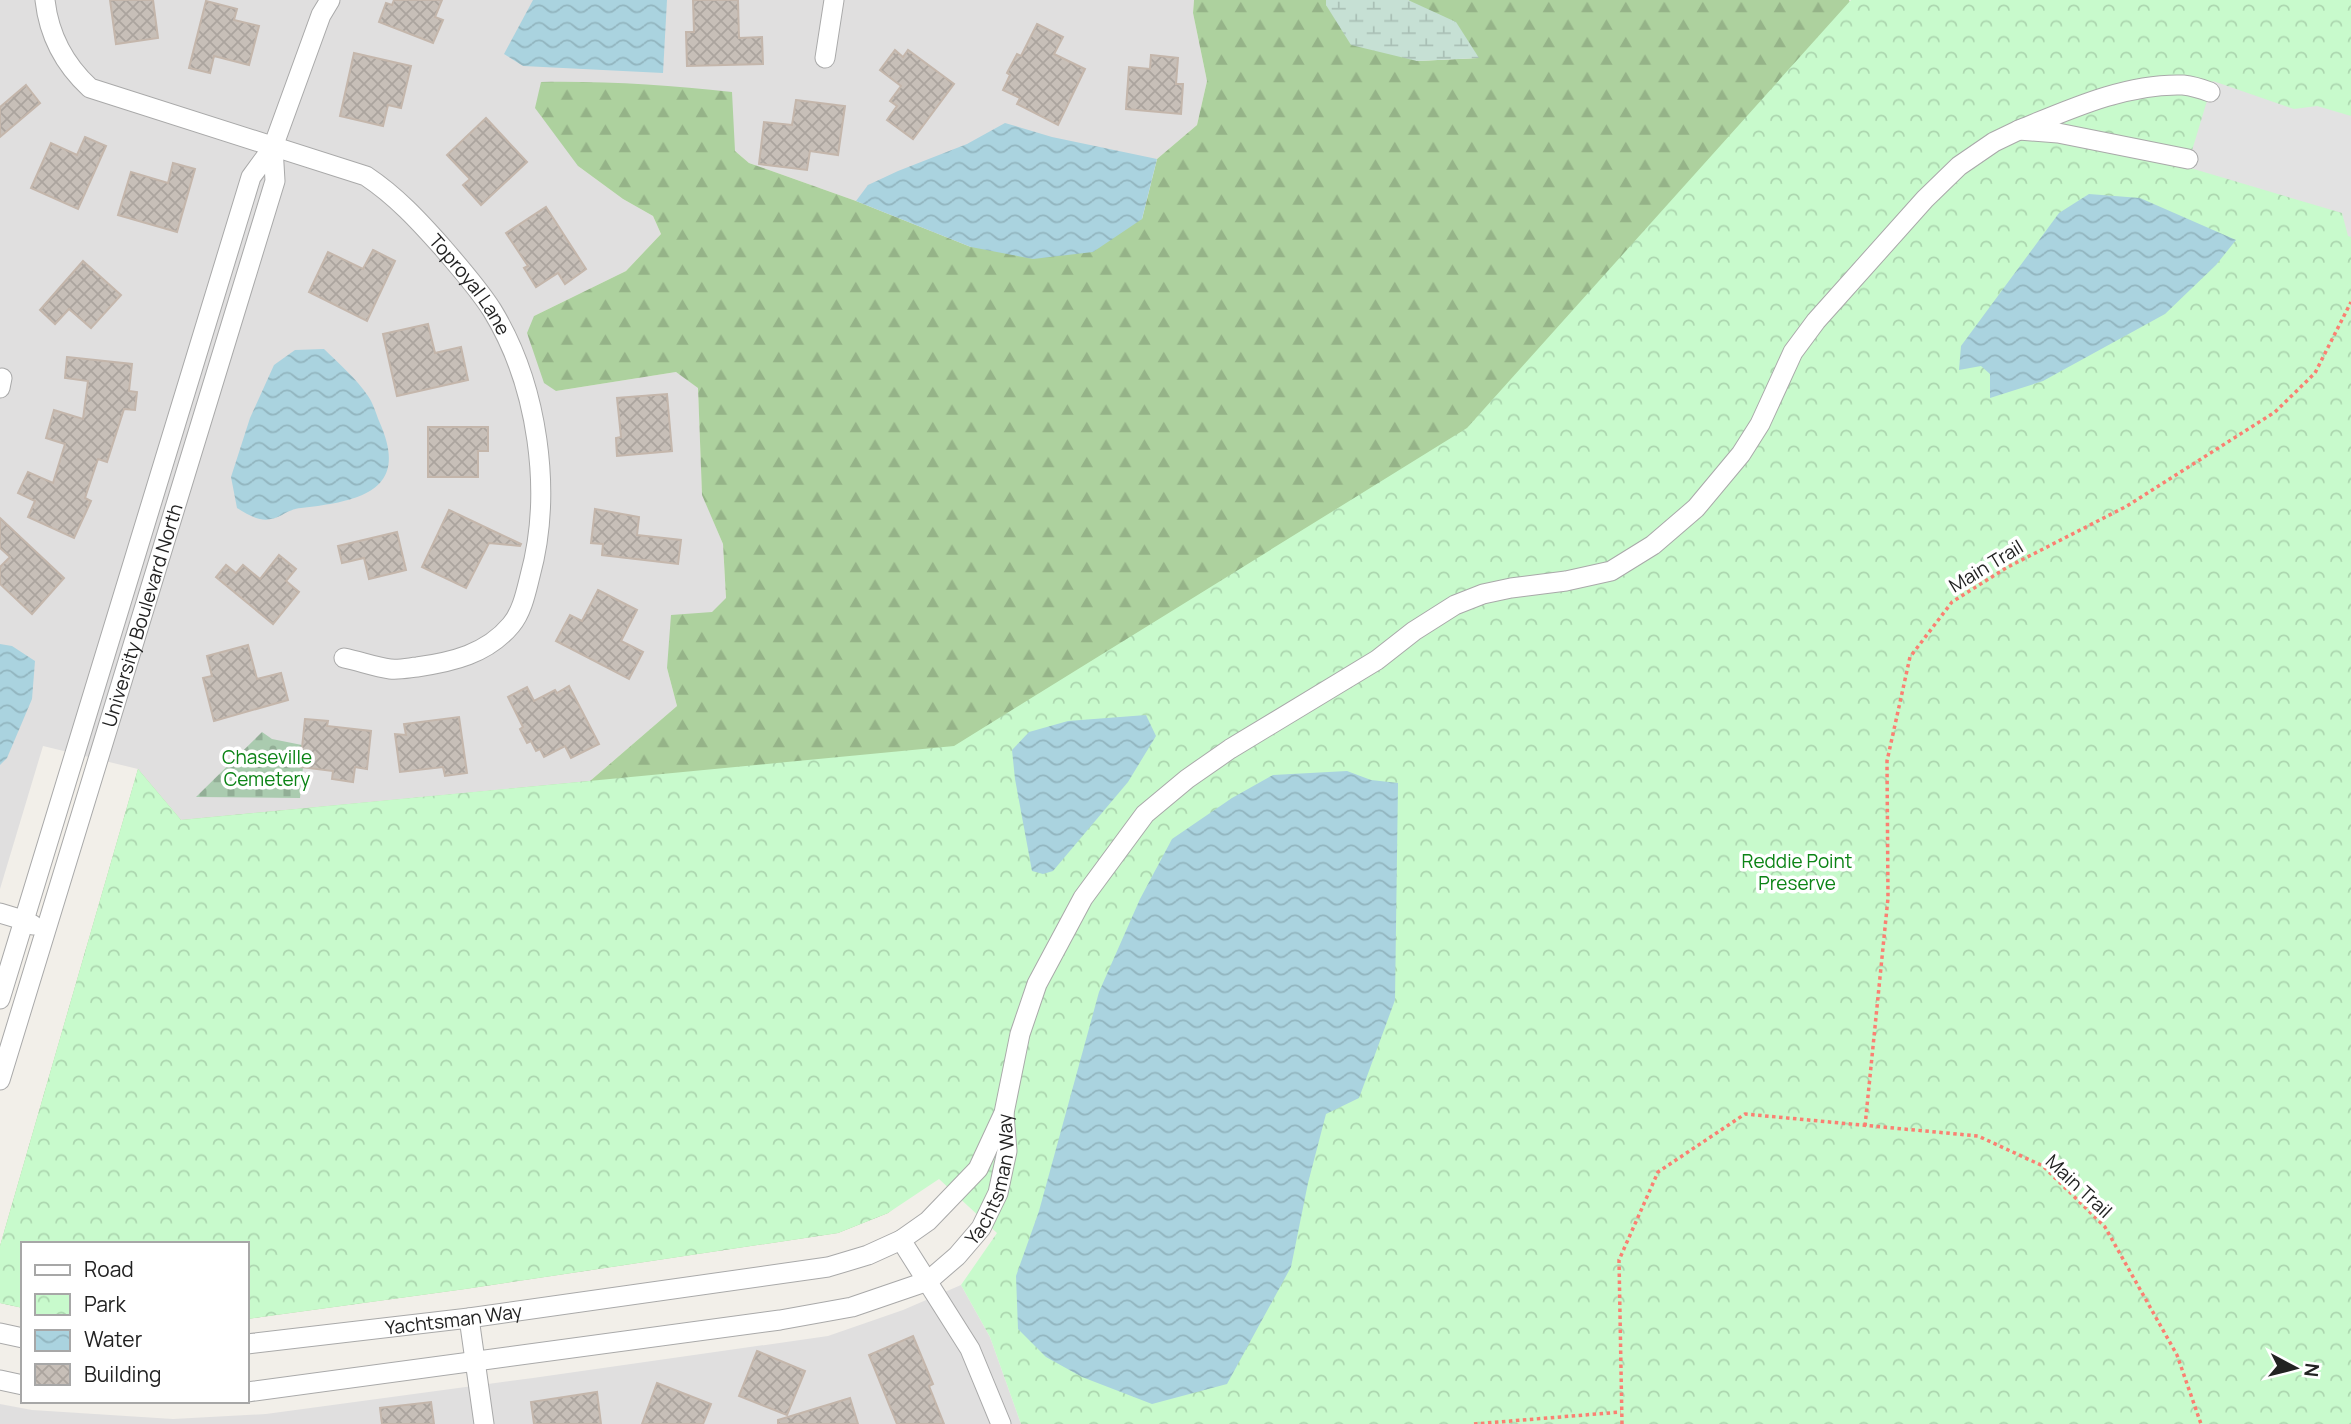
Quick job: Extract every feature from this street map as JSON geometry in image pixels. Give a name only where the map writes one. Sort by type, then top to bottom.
[{"type":"street","name":"Toproyal Lane","points":[[45,0],[50,25],[67,65],[90,88],[366,176],[390,191],[470,279],[493,311],[510,348],[529,399],[540,456],[536,557],[524,599],[512,624],[492,643],[454,660],[393,670],[344,658]]},
{"type":"street","name":"University Boulevard North","points":[[0,999],[7,947],[23,920],[251,177],[273,147],[321,15],[330,0]]},
{"type":"street","points":[[825,58],[834,0]]},
{"type":"street","points":[[1004,1113],[1020,1034],[1037,984],[1083,898],[1145,814],[1186,779],[1230,749],[1377,660],[1455,605],[1483,594],[1611,571],[1653,545],[1696,508],[1741,454],[1760,424],[1793,352],[1816,321],[1925,200],[1959,166],[1994,142],[2063,112],[2111,96],[2150,87],[2186,85],[2210,92]]},
{"type":"street","points":[[2019,130],[2058,133],[2189,159]]},
{"type":"street","name":"University Boulevard North","points":[[0,1080],[275,181],[273,147]]},
{"type":"street","points":[[0,913],[23,920],[46,932]]},
{"type":"street","points":[[7,947],[39,954]]},
{"type":"street","name":"Yachtsman Way","points":[[248,1344],[469,1318],[828,1267],[868,1255],[901,1240],[928,1221],[978,1169],[1004,1113]]},
{"type":"street","name":"Yachtsman Way","points":[[248,1392],[792,1318],[852,1307],[928,1281],[957,1256],[981,1228],[998,1193],[1007,1152],[1004,1113]]},
{"type":"street","points":[[901,1240],[970,1349],[1001,1424]]},
{"type":"street","points":[[469,1318],[484,1424]]},
{"type":"street","points":[[0,1333],[21,1338]]},
{"type":"street","points":[[0,1380],[21,1385]]},
{"type":"path","name":"Main Trail","points":[[1865,1126],[1888,898],[1887,761],[1910,657],[1952,602],[2006,568],[2127,506],[2275,412],[2315,373],[2351,302]]},
{"type":"path","name":"Main Trail","points":[[1622,1424],[1619,1261],[1658,1172],[1745,1114],[1978,1136],[2043,1166],[2105,1227],[2177,1354],[2201,1424]]},
{"type":"path","points":[[1474,1424],[1621,1412]]},
{"type":"shaded area","points":[[0,0],[1194,0],[1193,13],[1207,81],[1197,125],[1157,159],[971,247],[856,201],[749,163],[735,151],[578,166],[623,199],[653,216],[661,234],[626,271],[534,316],[556,391],[676,372],[698,387],[702,494],[723,544],[726,599],[667,668],[677,706],[590,781],[181,820],[138,769],[43,746],[0,889]]},
{"type":"shaded area","points":[[2213,81],[2294,109],[2317,106],[2351,116],[2351,237],[2348,236],[2342,213],[2187,167]]},
{"type":"shaded area","points":[[961,1285],[990,1337],[1021,1424],[0,1424],[0,1404],[32,1410],[173,1419],[266,1414],[828,1336],[903,1310]]},
{"type":"green space","points":[[1194,0],[1326,0],[1326,5],[1417,61],[1478,58],[1408,0],[1849,0],[1862,30],[2351,0],[888,1213],[838,1233],[248,1319],[248,1242],[21,1242],[21,1308],[0,1303],[0,1246],[138,769],[181,820],[590,781],[677,706],[667,668],[671,615],[712,612],[726,598],[723,544],[702,495],[698,388],[676,372],[556,391],[544,383],[527,333],[534,316],[626,271],[661,234],[653,216],[623,199],[578,166],[535,108],[541,82],[637,84],[732,92],[735,151],[749,163],[856,201],[971,247],[1142,219],[1157,159],[1197,125],[1207,81],[1193,13]]},
{"type":"green space","points":[[1326,0],[1408,0],[1456,22],[1479,58],[1417,61],[1351,45],[1326,5]]},
{"type":"green space","name":"Reddie Point Preserve","points":[[1851,0],[2351,0],[2351,1424],[1021,1424],[990,1337],[961,1285],[997,1233],[939,1179],[888,1213],[838,1233],[248,1319],[248,1242],[21,1242],[21,1308],[0,1303],[0,1246],[138,769],[181,820],[954,746],[1467,428]]},
{"type":"green space","name":"Chaseville Cemetery","points":[[262,732],[272,739],[302,745],[300,798],[196,797]]},
{"type":"water","points":[[533,0],[667,0],[663,73],[523,66],[504,54]]},
{"type":"water","points":[[1005,123],[1052,137],[1157,159],[1142,219],[1093,252],[1033,259],[971,247],[856,201],[868,185],[967,144]]},
{"type":"water","points":[[2089,194],[2140,198],[2236,240],[2216,265],[2165,314],[2043,381],[1990,398],[1990,374],[1981,366],[1959,370],[1961,346],[2059,213]]},
{"type":"water","points":[[324,349],[358,383],[373,405],[387,445],[389,463],[384,477],[374,488],[360,496],[296,509],[276,518],[264,520],[253,517],[237,508],[231,477],[250,418],[274,365],[295,350]]},
{"type":"water","points":[[0,644],[12,646],[35,661],[32,699],[7,758],[0,765]]},
{"type":"water","points":[[1146,715],[1156,736],[1128,782],[1053,871],[1043,874],[1032,871],[1012,750],[1029,732],[1068,721]]},
{"type":"water","points":[[1347,771],[1371,780],[1398,783],[1395,1000],[1359,1098],[1326,1114],[1308,1183],[1291,1267],[1227,1384],[1152,1404],[1082,1377],[1046,1357],[1018,1329],[1016,1276],[1039,1211],[1099,992],[1140,899],[1172,839],[1232,798],[1273,775]]},
{"type":"building","points":[[110,0],[153,0],[158,38],[116,44]]},
{"type":"building","points":[[394,0],[442,0],[435,17],[443,20],[433,43],[379,22],[386,3],[392,5]]},
{"type":"building","points":[[693,0],[738,0],[739,38],[762,37],[763,64],[687,66],[686,32],[694,32]]},
{"type":"building","points":[[206,1],[237,9],[234,20],[259,26],[249,65],[214,56],[210,73],[189,68]]},
{"type":"building","points":[[1037,24],[1063,37],[1054,54],[1085,69],[1058,125],[1017,104],[1020,98],[1003,90],[1010,75],[1007,73],[1017,54],[1021,56]]},
{"type":"building","points":[[895,50],[903,57],[908,50],[954,84],[913,139],[887,120],[897,106],[890,101],[901,86],[880,70]]},
{"type":"building","points":[[354,53],[411,66],[401,108],[388,105],[383,126],[340,116]]},
{"type":"building","points":[[1151,55],[1178,58],[1176,84],[1183,84],[1181,114],[1126,109],[1129,67],[1150,69]]},
{"type":"building","points":[[26,85],[40,103],[0,137],[0,107]]},
{"type":"building","points":[[796,100],[845,106],[838,155],[810,151],[807,170],[759,164],[764,122],[792,125]]},
{"type":"building","points":[[486,118],[527,162],[481,205],[463,185],[470,179],[447,155]]},
{"type":"building","points":[[85,137],[106,146],[78,209],[31,188],[51,143],[77,155]]},
{"type":"building","points":[[173,163],[195,169],[177,232],[118,215],[131,172],[168,183]]},
{"type":"building","points":[[546,207],[586,269],[565,284],[558,273],[536,287],[524,268],[528,266],[506,233]]},
{"type":"building","points":[[373,250],[395,261],[367,321],[309,292],[328,252],[363,269]]},
{"type":"building","points":[[83,261],[121,295],[91,328],[69,309],[55,324],[40,310]]},
{"type":"building","points":[[428,324],[435,353],[461,347],[468,380],[397,396],[383,334]]},
{"type":"building","points":[[67,357],[132,364],[129,391],[137,392],[135,410],[124,409],[107,462],[98,459],[85,498],[91,501],[74,538],[28,517],[35,501],[18,493],[28,472],[53,483],[65,444],[46,438],[54,410],[83,419],[88,381],[65,378]]},
{"type":"building","points":[[667,394],[672,451],[617,456],[616,438],[621,437],[617,398]]},
{"type":"building","points":[[428,427],[488,427],[488,451],[478,451],[478,477],[428,477]]},
{"type":"building","points":[[595,509],[639,517],[637,535],[681,540],[678,564],[602,555],[603,544],[591,543]]},
{"type":"building","points":[[449,510],[521,544],[489,543],[466,588],[422,567]]},
{"type":"building","points":[[0,518],[64,578],[32,614],[0,584],[0,567],[10,557],[0,548]]},
{"type":"building","points":[[397,532],[406,570],[369,579],[364,558],[342,563],[338,546]]},
{"type":"building","points":[[279,555],[296,569],[286,581],[299,592],[273,624],[216,577],[226,565],[236,573],[243,565],[260,579]]},
{"type":"building","points":[[598,590],[637,610],[621,641],[643,652],[629,679],[556,641],[570,615],[582,621]]},
{"type":"building","points":[[248,645],[257,679],[281,673],[288,700],[214,721],[203,678],[212,676],[207,656]]},
{"type":"building","points":[[569,686],[599,744],[571,758],[565,746],[544,757],[540,749],[536,751],[531,741],[527,743],[520,729],[523,727],[508,697],[527,687],[534,701]]},
{"type":"building","points":[[459,717],[467,773],[445,776],[443,767],[400,772],[395,734],[406,735],[404,724]]},
{"type":"building","points":[[305,719],[328,721],[327,726],[371,731],[367,769],[355,767],[353,782],[332,779],[333,771],[300,767]]},
{"type":"building","points":[[913,1336],[933,1384],[929,1386],[944,1424],[897,1424],[869,1355]]},
{"type":"building","points":[[757,1351],[805,1371],[787,1415],[739,1396]]},
{"type":"building","points":[[657,1383],[711,1404],[703,1424],[642,1424]]},
{"type":"building","points":[[597,1392],[601,1424],[534,1424],[531,1402]]},
{"type":"building","points":[[850,1398],[858,1424],[778,1424],[778,1420]]},
{"type":"building","points":[[431,1402],[434,1424],[382,1424],[380,1408]]}]
